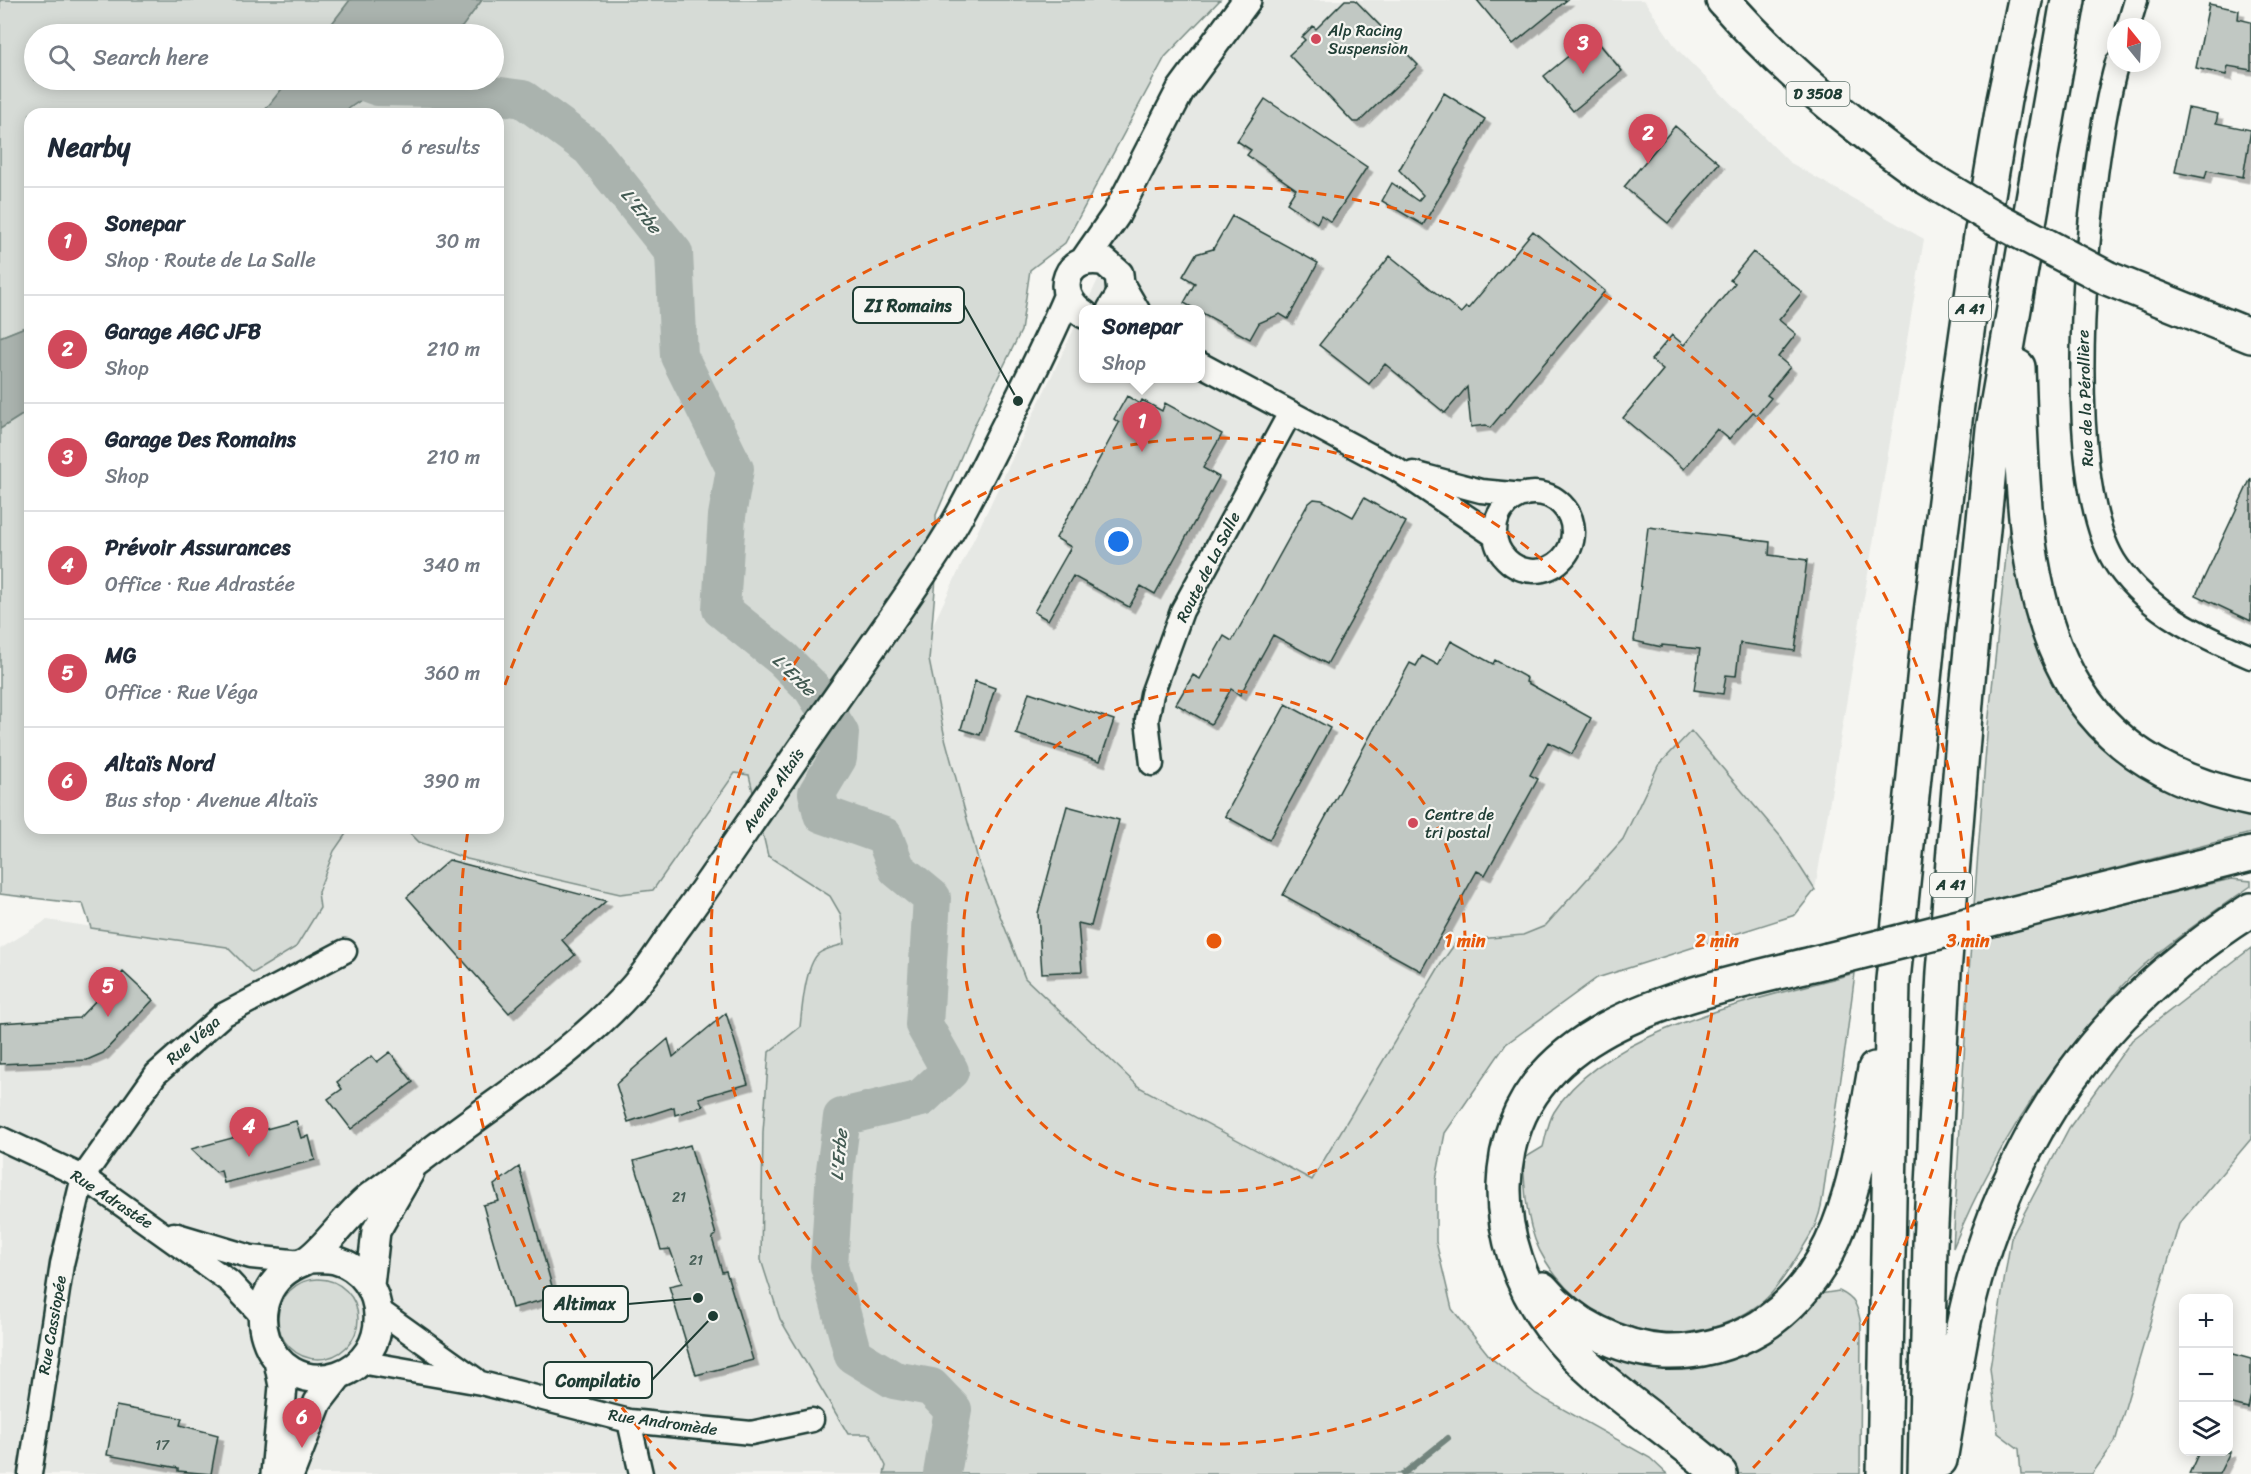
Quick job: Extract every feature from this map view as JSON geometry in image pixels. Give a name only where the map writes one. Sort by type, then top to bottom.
[{"type":"highway","name":"D 3508","points":[[1723,0],[1776,56],[1842,115],[1926,167]]},
{"type":"highway","name":"D 3508","points":[[1743,0],[1831,86],[1926,167],[1994,218],[2251,336]]},
{"type":"highway","name":"A 41","points":[[1884,1474],[1893,980],[1930,621],[1960,381],[1978,254],[2004,100],[2025,0]]},
{"type":"highway","name":"A 41","points":[[1925,1474],[1930,1255],[1944,972],[1968,678],[1993,429],[2068,0]]},
{"type":"highway","name":"D 3508","points":[[2108,269],[2251,319]]},
{"type":"highway","points":[[2015,300],[2023,496],[2028,551],[2039,603],[2061,661],[2094,712],[2139,755],[2191,783],[2251,799]]},
{"type":"highway","points":[[1720,1474],[1607,1382],[1566,1344],[1532,1298],[1512,1242],[1504,1199],[1508,1146],[1526,1102],[1545,1076],[1566,1054],[1604,1029],[1646,1011],[1828,960],[2245,855]]},
{"type":"highway","points":[[1938,1474],[1962,1332],[1974,1279],[2005,1190],[2035,1129],[2069,1077],[2127,1007],[2182,958],[2251,910]]},
{"type":"highway","points":[[1512,1242],[1527,1270],[1555,1303],[1593,1330],[1623,1344],[1655,1351],[1683,1352],[1721,1345],[1765,1324],[1806,1286],[1828,1252],[1841,1223],[1855,1174],[1893,980]]},
{"type":"street","points":[[1084,261],[1116,215],[1180,91],[1247,0]]},
{"type":"street","points":[[2131,18],[2136,0]]},
{"type":"street","name":"Rue de la Pérollière","points":[[2115,72],[2099,152],[2083,316],[2086,459],[2094,512],[2108,549],[2118,567],[2140,592],[2169,616],[2251,657]]},
{"type":"street","points":[[1114,305],[1122,294],[1118,275],[1116,215]]},
{"type":"street","points":[[1084,261],[1095,259],[1118,275],[1136,305]]},
{"type":"street","name":"Avenue Altaïs","points":[[306,1261],[364,1200],[414,1166],[571,1048],[633,988],[712,879],[937,553],[1048,343],[1075,306],[1065,286],[1068,275],[1084,261]]},
{"type":"street","name":"Avenue Altaïs","points":[[1048,343],[1079,322]]},
{"type":"street","points":[[1205,367],[1396,469],[1495,536]]},
{"type":"street","name":"Route de La Salle","points":[[1152,764],[1147,720],[1152,694],[1182,611],[1290,413]]},
{"type":"street","points":[[1396,469],[1481,491],[1546,495],[1565,508],[1571,520],[1573,534],[1566,556],[1546,569],[1524,570],[1504,557],[1495,536],[1496,522],[1502,510],[1523,495]]},
{"type":"street","name":"Rue Véga","points":[[83,1178],[156,1074],[223,1015],[345,951]]},
{"type":"street","name":"Rue Adrastée","points":[[0,1138],[83,1178],[230,1282],[261,1315]]},
{"type":"street","name":"Avenue Altaïs","points":[[370,1285],[376,1231],[414,1166]]},
{"type":"street","name":"Rue Cassiopée","points":[[30,1474],[62,1264],[83,1178]]},
{"type":"street","name":"Rue Adrastée","points":[[158,1229],[251,1257],[306,1261]]},
{"type":"street","points":[[275,1474],[283,1386],[278,1361],[264,1340],[261,1315],[269,1288],[288,1268],[306,1261],[333,1260],[354,1269],[370,1285],[380,1311],[376,1339],[318,1402],[290,1474]]},
{"type":"street","name":"Rue Andromède","points":[[380,1311],[481,1383]]},
{"type":"street","points":[[278,1361],[296,1373],[318,1378],[350,1369]]},
{"type":"street","name":"Rue Andromède","points":[[350,1369],[481,1383],[630,1421],[751,1433],[812,1420]]},
{"type":"street","points":[[630,1421],[641,1474]]},
{"type":"shaded area","points":[[0,0],[350,0],[332,24],[24,24],[24,90],[281,90],[267,108],[24,108],[24,327],[0,337]]},
{"type":"shaded area","points":[[350,0],[482,0],[464,24],[332,24]]},
{"type":"shaded area","points":[[482,0],[1220,0],[1165,57],[1065,243],[1030,270],[1021,331],[975,424],[936,515],[937,567],[929,660],[945,738],[979,863],[1025,978],[1139,1087],[1312,1180],[1442,962],[1457,941],[1523,935],[1545,926],[1623,839],[1658,766],[1691,731],[1781,837],[1815,890],[1795,915],[1597,978],[1506,1044],[1445,1133],[1436,1180],[1436,1242],[1452,1309],[1491,1358],[1536,1394],[1650,1458],[1667,1474],[884,1474],[886,1466],[870,1434],[848,1434],[780,1319],[761,1260],[763,1132],[769,1052],[800,1027],[810,968],[818,954],[844,944],[841,915],[830,896],[768,856],[749,775],[735,773],[653,890],[620,894],[467,859],[419,842],[411,834],[504,834],[504,108],[349,108],[375,90],[504,90],[504,24],[464,24]]},
{"type":"shaded area","points":[[1263,0],[1644,0],[1677,49],[1789,162],[1924,239],[1815,890],[1781,837],[1691,732],[1658,766],[1623,839],[1545,926],[1523,935],[1457,941],[1313,1181],[1139,1087],[1025,978],[979,863],[945,738],[929,660],[931,629],[1079,318],[1079,383],[1205,383],[1205,305],[1086,305],[1140,191],[1231,34]]},
{"type":"shaded area","points":[[281,90],[375,90],[349,108],[267,108]]},
{"type":"shaded area","points":[[24,327],[24,414],[0,429],[0,337]]},
{"type":"shaded area","points":[[24,414],[24,834],[346,834],[334,851],[318,892],[320,908],[296,947],[253,973],[227,947],[91,928],[83,904],[0,894],[0,429]]},
{"type":"shaded area","points":[[2012,500],[2073,703],[2251,810],[2251,833],[1999,899],[2004,933],[2231,879],[2251,881],[2251,886],[2176,939],[2134,974],[2075,1042],[2015,1126],[1982,1185],[1953,1248],[1969,971],[1987,735]]},
{"type":"shaded area","points":[[735,773],[749,774],[768,856],[830,896],[841,915],[844,945],[827,949],[803,992],[800,1027],[769,1052],[763,1132],[761,1260],[780,1319],[848,1434],[870,1434],[886,1466],[884,1474],[0,1474],[0,949],[47,920],[227,947],[320,908],[318,892],[334,851],[346,834],[411,834],[419,842],[467,859],[620,894],[676,860]]},
{"type":"shaded area","points":[[2251,948],[2251,1139],[2179,1224],[2115,1442],[2092,1474],[2021,1474],[2019,1449],[1998,1433],[1990,1368],[2011,1238],[2069,1128],[2132,1040]]},
{"type":"shaded area","points":[[1855,973],[1821,1206],[1810,1236],[1775,1289],[1761,1303],[1733,1320],[1703,1330],[1673,1333],[1643,1330],[1615,1321],[1588,1306],[1565,1286],[1545,1260],[1530,1224],[1523,1159],[1543,1147],[1554,1112],[1578,1083],[1610,1058],[1648,1037],[1734,1006]]},
{"type":"shaded area","points":[[310,1279],[326,1279],[340,1285],[352,1297],[358,1311],[358,1327],[352,1341],[340,1353],[326,1359],[310,1359],[296,1353],[284,1341],[278,1327],[278,1311],[284,1297],[296,1285]]},
{"type":"shaded area","points":[[1839,1291],[1855,1304],[1861,1325],[1860,1474],[1734,1474],[1574,1339],[1659,1363],[1813,1295]]},
{"type":"building","points":[[1345,0],[1355,0],[1418,65],[1359,122],[1353,122],[1289,55],[1305,40],[1302,37],[1313,26],[1316,29]]},
{"type":"building","points":[[1477,0],[1567,0],[1513,44]]},
{"type":"building","points":[[2209,4],[2239,10],[2238,19],[2251,22],[2251,70],[2228,66],[2226,75],[2196,68]]},
{"type":"building","points":[[1593,36],[1622,71],[1573,111],[1544,76]]},
{"type":"building","points":[[1444,93],[1485,119],[1423,225],[1382,201],[1392,183],[1418,201],[1423,195],[1399,170]]},
{"type":"building","points":[[1265,99],[1367,167],[1331,222],[1321,215],[1317,223],[1287,203],[1296,189],[1247,155],[1251,150],[1237,141]]},
{"type":"building","points":[[2188,108],[2218,114],[2216,123],[2251,130],[2243,177],[2207,170],[2205,178],[2175,172]]},
{"type":"building","points":[[1675,126],[1719,163],[1668,223],[1624,187]]},
{"type":"building","points":[[1232,216],[1318,263],[1288,319],[1280,314],[1259,323],[1250,339],[1205,314],[1205,305],[1184,303],[1195,283],[1183,276],[1196,254],[1213,249]]},
{"type":"building","points":[[1533,231],[1605,291],[1490,428],[1486,425],[1471,427],[1467,387],[1445,413],[1385,364],[1369,384],[1319,345],[1390,256],[1461,313],[1466,307],[1468,309]]},
{"type":"building","points":[[1753,252],[1802,292],[1779,320],[1796,334],[1778,357],[1790,367],[1767,395],[1771,398],[1757,415],[1753,412],[1729,439],[1717,429],[1684,469],[1623,418],[1663,370],[1651,360],[1672,335],[1684,345],[1735,283],[1730,280]]},
{"type":"building","points":[[1127,396],[1140,404],[1142,400],[1162,411],[1165,403],[1222,434],[1203,468],[1219,477],[1155,594],[1141,586],[1129,607],[1073,576],[1048,620],[1034,612],[1071,547],[1056,538],[1119,423],[1114,419]]},
{"type":"building","points":[[2251,478],[2251,621],[2196,595]]},
{"type":"building","points":[[1364,498],[1406,522],[1327,664],[1273,635],[1240,695],[1231,689],[1211,724],[1176,704],[1193,675],[1200,679],[1224,636],[1232,641],[1308,504],[1314,499],[1322,500],[1353,517]]},
{"type":"building","points":[[1648,527],[1770,542],[1769,555],[1807,560],[1795,651],[1740,643],[1736,676],[1726,675],[1723,694],[1694,690],[1700,649],[1662,645],[1662,647],[1634,641]]},
{"type":"building","name":"Centre de tri postal","points":[[1451,641],[1493,664],[1495,660],[1527,678],[1526,682],[1591,718],[1572,754],[1548,742],[1530,775],[1538,779],[1485,875],[1477,871],[1421,971],[1283,895],[1410,663],[1416,666],[1422,656],[1438,665]]},
{"type":"building","points":[[975,681],[995,688],[980,735],[961,729]]},
{"type":"building","points":[[1029,692],[1114,720],[1100,761],[1016,734]]},
{"type":"building","points":[[1286,704],[1330,728],[1269,840],[1225,816]]},
{"type":"building","points":[[1067,806],[1119,820],[1091,926],[1078,923],[1082,971],[1042,973],[1038,913]]},
{"type":"building","points":[[449,860],[606,901],[562,940],[575,955],[509,1013],[407,897]]},
{"type":"building","points":[[123,972],[153,1000],[103,1053],[87,1060],[0,1064],[0,1023],[79,1018]]},
{"type":"building","points":[[726,1013],[748,1084],[699,1098],[703,1106],[675,1115],[674,1107],[628,1122],[616,1084],[668,1039],[673,1057]]},
{"type":"building","points":[[390,1052],[413,1082],[351,1129],[328,1099],[342,1089],[337,1082],[354,1069],[372,1056],[377,1062]]},
{"type":"building","points":[[296,1121],[301,1138],[309,1136],[315,1160],[224,1183],[221,1170],[216,1172],[191,1149]]},
{"type":"building","points":[[690,1145],[716,1235],[712,1238],[722,1272],[726,1271],[753,1360],[696,1375],[669,1286],[682,1283],[670,1249],[661,1250],[634,1161]]},
{"type":"building","points":[[519,1167],[555,1297],[512,1308],[483,1205],[499,1201],[494,1185]]},
{"type":"building","points":[[2233,1354],[2251,1359],[2251,1395],[2248,1408],[2233,1404]]},
{"type":"building","points":[[116,1406],[182,1418],[180,1425],[218,1435],[211,1474],[178,1471],[178,1468],[107,1455]]},
{"type":"building","points":[[2197,1456],[2228,1456],[2219,1474],[2189,1474]]},
{"type":"waterway","name":"L'Erbe","points":[[454,90],[523,99],[590,148],[674,253],[679,356],[735,469],[727,516],[721,609],[783,659],[812,688],[840,733],[838,758],[817,793],[822,814],[884,836],[897,869],[932,898],[924,1025],[950,1071],[921,1098],[842,1117],[835,1170],[829,1266],[853,1355],[894,1380],[931,1387],[953,1410],[942,1474]]},
{"type":"waterway","points":[[1403,1474],[1448,1438]]},
{"type":"place","name":"Alp Racing Suspension","points":[[1316,39]]},
{"type":"place","name":"Garage Des Romains","points":[[1583,74]]},
{"type":"place","name":"Garage AGC JFB","points":[[1648,164]]},
{"type":"place","name":"ZI Romains","points":[[1018,401]]},
{"type":"place","name":"Sonepar","points":[[1142,452]]},
{"type":"place","name":"Centre de tri postal","points":[[1413,823]]},
{"type":"place","name":"MG","points":[[108,1017]]},
{"type":"place","name":"Prévoir Assurances","points":[[249,1157]]},
{"type":"place","name":"Altimax","points":[[698,1298]]},
{"type":"place","name":"Compilatio","points":[[713,1316]]},
{"type":"place","name":"Altaïs Nord","points":[[302,1448]]}]
